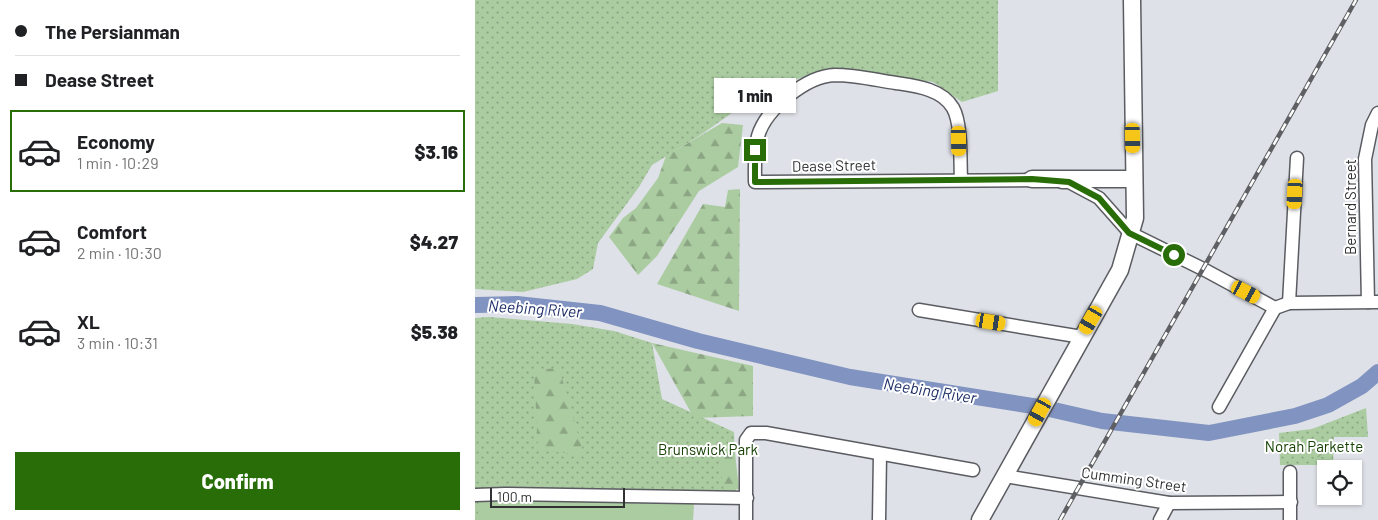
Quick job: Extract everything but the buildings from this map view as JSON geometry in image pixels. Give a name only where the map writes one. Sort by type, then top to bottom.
[{"type":"main road","points":[[980,520],[1120,270],[1129,233],[1135,218],[1132,0]]},
{"type":"main road","points":[[1032,179],[1134,179]]},
{"type":"street","name":"Dease Street","points":[[961,180],[959,125],[957,116],[948,100],[930,90],[857,77],[833,75],[811,82],[794,92],[779,103],[767,119],[759,134],[755,150],[755,182],[961,180],[1032,179],[1069,182],[1099,198],[1129,233]]},
{"type":"street","name":"Bernard Street","points":[[1373,302],[1365,159],[1372,125],[1378,113]]},
{"type":"street","points":[[1289,303],[1297,158]]},
{"type":"street","points":[[1129,233],[1203,269],[1275,308]]},
{"type":"street","points":[[1219,406],[1275,308],[1289,303],[1373,302]]},
{"type":"street","points":[[919,310],[1082,337]]},
{"type":"street","points":[[747,520],[746,440],[751,433],[766,433],[973,470]]},
{"type":"street","points":[[879,454],[879,520]]},
{"type":"street","points":[[1290,472],[1290,520]]},
{"type":"street","name":"Cumming Street","points":[[1005,476],[1169,503],[1291,502]]},
{"type":"street","points":[[475,495],[747,498]]},
{"type":"street","points":[[1160,520],[1169,503]]},
{"type":"green space","points":[[475,0],[998,0],[998,91],[962,102],[933,82],[828,68],[769,87],[699,136],[652,165],[639,187],[598,243],[593,269],[577,279],[523,292],[475,289]]},
{"type":"green space","points":[[722,123],[743,125],[738,167],[699,191],[657,256],[638,275],[609,237],[623,218],[636,208],[658,178],[666,156]]},
{"type":"green space","points":[[740,189],[739,311],[657,284],[703,204],[725,207],[728,190]]},
{"type":"green space","name":"Brunswick Park","points":[[489,317],[572,324],[614,331],[652,343],[662,399],[734,432],[736,493],[694,491],[693,520],[475,520],[475,318]]},
{"type":"green space","points":[[652,343],[753,366],[753,416],[694,418]]},
{"type":"green space","points":[[559,368],[584,455],[538,450],[534,370]]},
{"type":"green space","name":"Norah Parkette","points":[[1366,408],[1368,437],[1334,437],[1333,460],[1317,460],[1317,465],[1280,465],[1279,433],[1312,429]]},
{"type":"green space","points":[[717,444],[734,444],[739,489],[724,491]]},
{"type":"green space","points":[[1309,444],[1327,444],[1327,457],[1309,457]]},
{"type":"green space","points":[[694,501],[693,520],[478,520],[478,502]]},
{"type":"waterway","name":"Neebing River","points":[[475,305],[517,304],[600,313],[698,341],[850,377],[1045,408],[1102,421],[1209,433],[1295,416],[1328,405],[1362,386],[1378,372]]},
{"type":"railway","points":[[1060,520],[1356,0]]},
{"type":"route","points":[[755,150],[755,182],[1032,179],[1069,182],[1099,198],[1129,233],[1174,255]]}]
